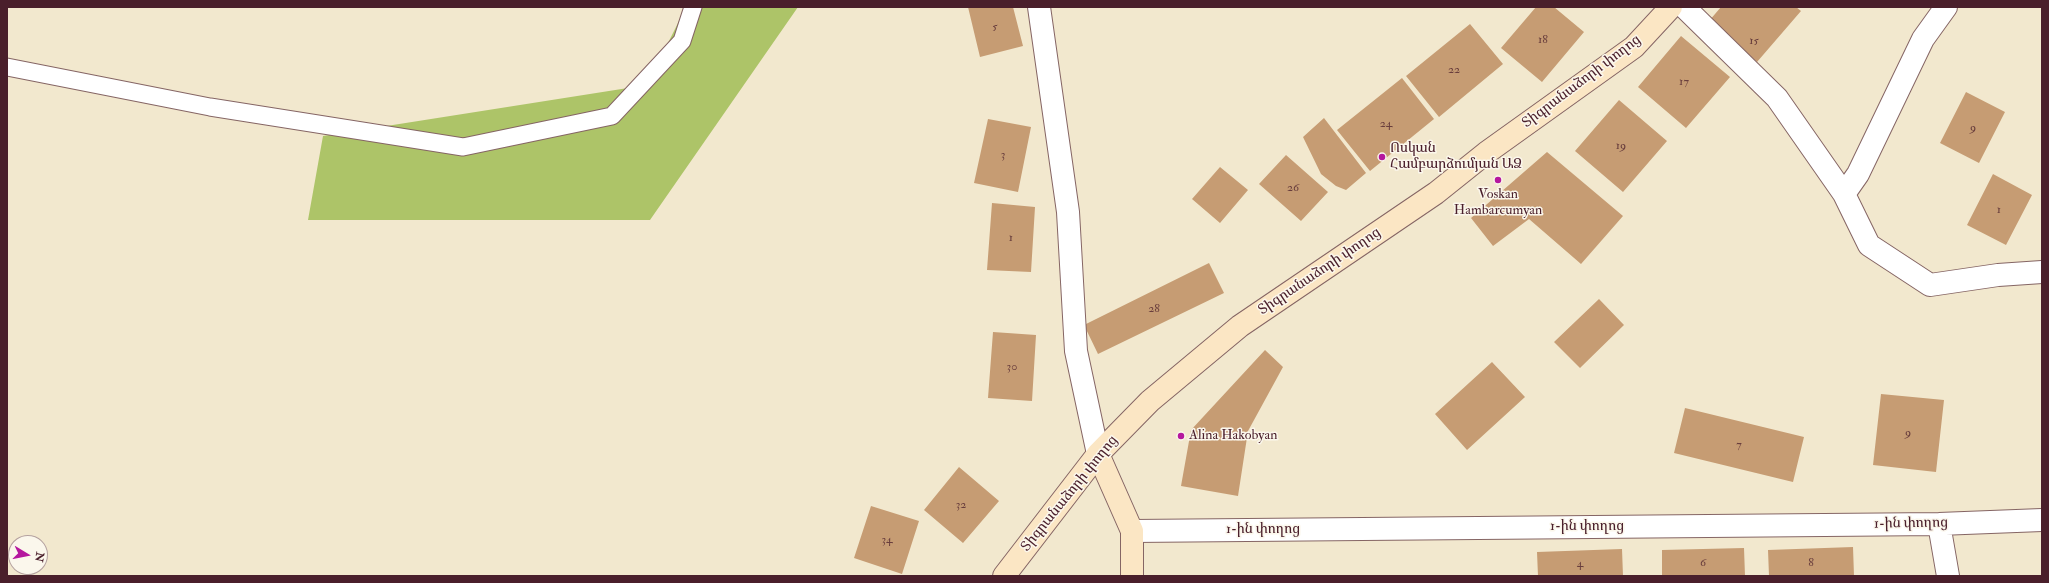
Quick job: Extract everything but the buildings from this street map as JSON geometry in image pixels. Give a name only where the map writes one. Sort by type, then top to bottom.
[{"type":"main road","name":"Տիգրանաձորի փողոց","points":[[1004,576],[1098,454],[1150,401],[1240,326],[1436,193],[1486,153],[1634,47],[1671,7]]},
{"type":"main road","points":[[1098,454],[1132,531],[1132,576]]},
{"type":"street","points":[[1039,7],[1068,212],[1076,351],[1098,454]]},
{"type":"street","points":[[1684,7],[1777,98],[1844,194],[1869,245],[1930,285],[1998,275],[2042,272]]},
{"type":"street","points":[[1844,194],[1858,174],[1923,39],[1946,7]]},
{"type":"street","name":"1-ին փողոց","points":[[1132,531],[1939,524],[2042,520]]},
{"type":"street","points":[[1939,524],[1948,576]]},
{"type":"lane","points":[[7,67],[210,106],[463,147],[612,116],[682,41],[693,7]]},
{"type":"green space","points":[[686,7],[798,7],[650,220],[308,220],[323,136],[647,85]]},
{"type":"place","name":"Ոսկան Համբարձումյան ԱՁ","points":[[1382,157]]},
{"type":"place","name":"Voskan Hambarcumyan","points":[[1498,180]]},
{"type":"place","name":"Alina Hakobyan","points":[[1181,436]]}]
